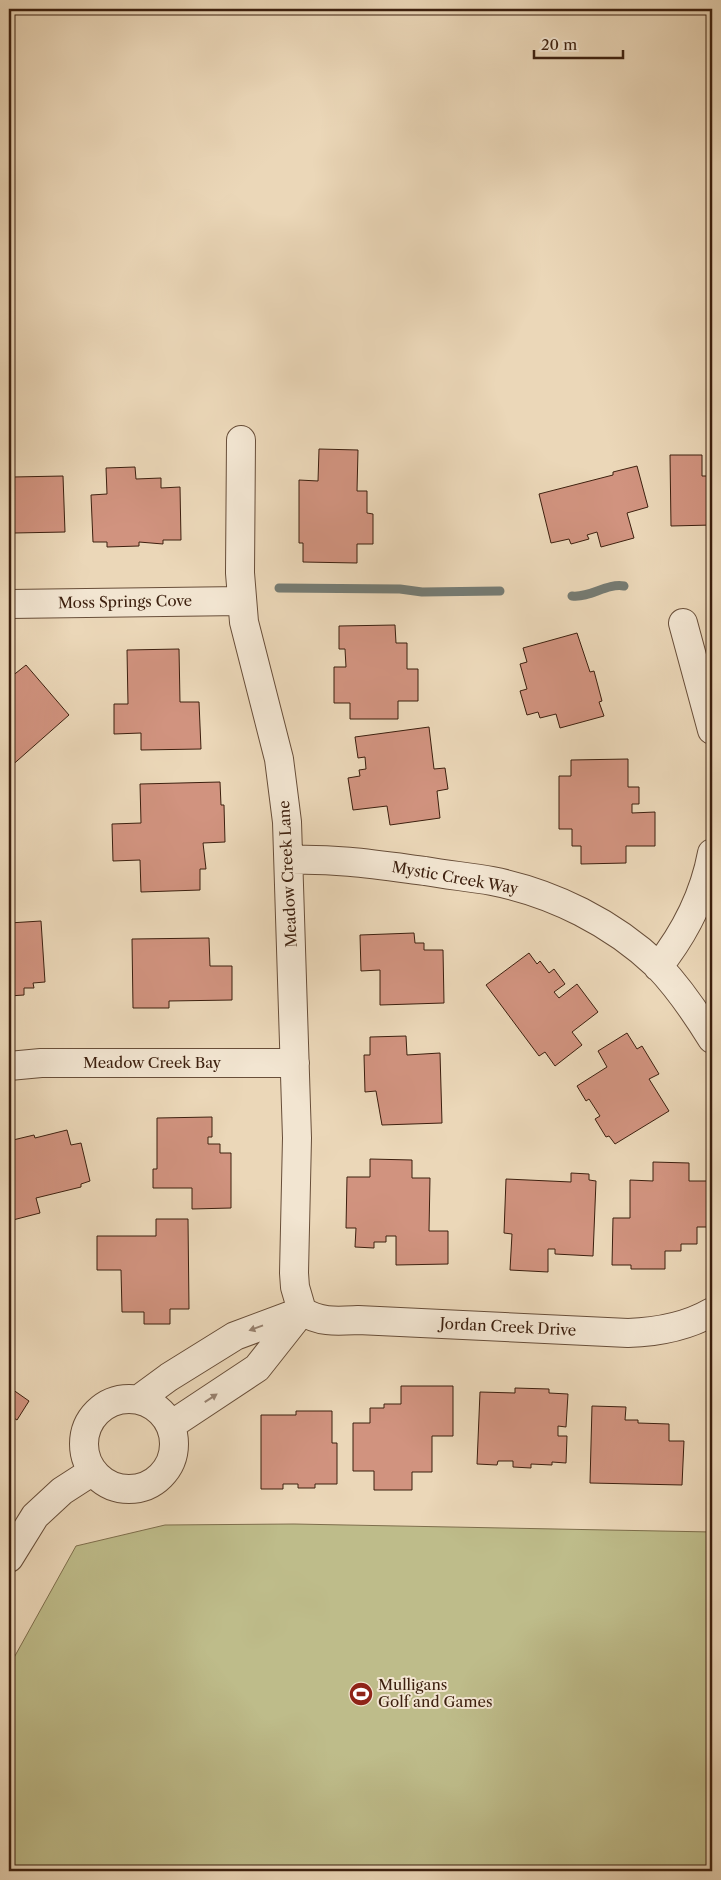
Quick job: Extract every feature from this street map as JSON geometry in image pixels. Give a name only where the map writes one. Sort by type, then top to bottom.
[{"type":"street","name":"Meadow Creek Lane","points":[[241,440],[242,600],[248,643],[284,787],[290,860],[297,1138],[294,1273],[295,1287],[302,1312]]},
{"type":"street","name":"Moss Springs Cove","points":[[9,604],[242,600]]},
{"type":"street","points":[[683,623],[712,730]]},
{"type":"street","points":[[658,967],[678,942],[691,917],[702,890],[712,853]]},
{"type":"street","name":"Mystic Creek Way","points":[[290,860],[352,861],[493,881],[562,902],[590,916],[636,947],[658,967],[678,989],[712,1039]]},
{"type":"street","name":"Meadow Creek Bay","points":[[9,1066],[41,1063],[295,1063]]},
{"type":"street","points":[[139,1399],[168,1376],[235,1336],[302,1312]]},
{"type":"street","points":[[171,1425],[257,1368],[302,1312]]},
{"type":"street","name":"Jordan Creek Drive","points":[[302,1312],[319,1320],[330,1321],[358,1320],[628,1333],[668,1329],[712,1312]]},
{"type":"street","points":[[123,1399],[139,1399],[158,1408],[171,1425],[175,1443],[171,1462],[160,1477],[144,1487],[125,1489],[107,1483],[93,1471],[86,1457],[84,1441],[87,1426],[96,1412],[108,1403],[123,1399]]},
{"type":"street","points":[[9,1558],[35,1516],[62,1491],[93,1471]]},
{"type":"shaded area","name":"Mulligans Golf and Games","points":[[294,1524],[712,1532],[712,1871],[9,1871],[11,1663],[76,1546],[165,1525]]},
{"type":"building","points":[[319,449],[358,450],[357,491],[367,491],[367,513],[373,514],[373,544],[357,544],[357,563],[303,562],[303,543],[299,543],[299,480],[318,481]]},
{"type":"building","points":[[670,455],[702,455],[702,476],[712,476],[712,525],[671,526]]},
{"type":"building","points":[[9,462],[13,462],[13,477],[63,476],[65,532],[14,533],[14,548],[9,548]]},
{"type":"building","points":[[637,466],[648,507],[627,513],[634,538],[601,547],[597,532],[587,535],[589,539],[571,544],[569,539],[551,543],[539,494],[613,475],[613,472]]},
{"type":"building","points":[[135,467],[136,479],[161,478],[161,488],[180,487],[181,540],[163,540],[163,544],[139,542],[139,546],[107,547],[107,542],[93,542],[91,495],[107,494],[106,468]]},
{"type":"building","points":[[395,625],[396,643],[407,643],[407,669],[418,669],[418,701],[398,701],[398,719],[350,719],[350,703],[334,703],[334,667],[346,667],[345,649],[339,649],[339,626]]},
{"type":"building","points":[[577,633],[590,672],[594,671],[602,701],[599,702],[604,716],[560,728],[556,714],[540,718],[538,712],[527,715],[520,691],[527,689],[520,664],[527,662],[523,648]]},
{"type":"building","points":[[179,649],[180,702],[199,702],[201,749],[141,750],[141,733],[114,734],[114,704],[128,704],[127,650]]},
{"type":"building","points":[[26,665],[69,715],[9,768],[9,674],[11,677]]},
{"type":"building","points":[[429,727],[434,769],[445,768],[448,789],[437,791],[440,818],[390,825],[387,806],[353,810],[348,778],[360,776],[359,770],[366,769],[365,757],[358,758],[355,737]]},
{"type":"building","points":[[628,759],[628,787],[639,787],[639,804],[632,804],[632,813],[655,812],[655,846],[626,846],[626,863],[581,864],[581,846],[572,846],[572,829],[559,829],[559,776],[571,776],[571,760]]},
{"type":"building","points":[[220,782],[221,805],[224,805],[225,842],[203,843],[206,869],[200,869],[200,890],[141,892],[140,860],[113,861],[112,824],[141,823],[140,784]]},
{"type":"building","points":[[41,921],[45,982],[33,983],[34,988],[24,988],[24,995],[9,996],[9,923]]},
{"type":"building","points":[[414,933],[415,943],[424,943],[424,950],[443,950],[444,1003],[380,1005],[380,970],[361,971],[360,935]]},
{"type":"building","points":[[209,938],[210,966],[232,966],[232,1000],[169,1001],[169,1008],[133,1008],[132,939]]},
{"type":"building","points":[[529,953],[537,964],[540,961],[549,973],[554,969],[565,984],[554,992],[559,998],[577,984],[598,1012],[572,1032],[582,1045],[555,1066],[545,1052],[539,1056],[486,985]]},
{"type":"building","points":[[627,1033],[637,1049],[642,1046],[659,1074],[649,1079],[669,1111],[615,1144],[609,1136],[606,1137],[595,1119],[600,1116],[589,1099],[586,1101],[577,1086],[607,1067],[598,1051]]},
{"type":"building","points":[[406,1036],[407,1055],[440,1053],[442,1123],[382,1125],[376,1091],[365,1092],[364,1055],[370,1055],[370,1037]]},
{"type":"building","points":[[212,1117],[212,1137],[208,1137],[208,1144],[220,1144],[220,1153],[231,1153],[231,1208],[192,1209],[192,1188],[153,1188],[153,1169],[157,1169],[157,1118]]},
{"type":"building","points":[[67,1130],[71,1145],[81,1143],[90,1181],[81,1184],[81,1187],[36,1198],[40,1213],[9,1221],[9,1133],[12,1133],[13,1140],[34,1135],[35,1138]]},
{"type":"building","points":[[370,1159],[412,1160],[412,1178],[430,1178],[429,1231],[448,1231],[448,1264],[396,1265],[396,1236],[386,1236],[386,1242],[374,1242],[374,1248],[355,1247],[356,1228],[346,1228],[347,1177],[370,1177]]},
{"type":"building","points":[[653,1162],[689,1163],[689,1181],[710,1181],[709,1227],[697,1227],[697,1244],[681,1244],[681,1251],[665,1251],[665,1269],[631,1269],[631,1265],[612,1265],[613,1218],[630,1218],[630,1180],[653,1181]]},
{"type":"building","points":[[571,1173],[589,1174],[589,1180],[596,1181],[593,1256],[555,1254],[555,1249],[548,1249],[548,1272],[510,1270],[512,1234],[504,1233],[506,1179],[571,1182]]},
{"type":"building","points":[[156,1219],[188,1219],[189,1309],[170,1309],[170,1324],[144,1324],[144,1312],[122,1312],[121,1270],[97,1270],[97,1236],[156,1236]]},
{"type":"building","points":[[401,1386],[453,1386],[453,1436],[432,1436],[432,1472],[412,1472],[412,1490],[374,1490],[374,1471],[353,1471],[353,1423],[370,1423],[370,1408],[384,1408],[384,1404],[401,1404]]},
{"type":"building","points":[[9,1387],[29,1401],[17,1420],[9,1415]]},
{"type":"building","points":[[515,1388],[549,1389],[549,1393],[568,1394],[566,1427],[558,1426],[558,1436],[567,1436],[566,1463],[552,1462],[552,1465],[531,1464],[531,1468],[513,1467],[513,1461],[498,1461],[497,1465],[477,1464],[480,1392],[515,1393]]},
{"type":"building","points":[[592,1406],[626,1407],[625,1420],[638,1420],[638,1423],[669,1424],[669,1441],[684,1441],[682,1485],[590,1483]]},
{"type":"building","points":[[296,1411],[332,1411],[332,1443],[337,1443],[337,1484],[315,1484],[315,1488],[298,1488],[298,1484],[283,1484],[283,1489],[261,1489],[261,1415],[296,1415]]},
{"type":"waterway","points":[[572,596],[586,595],[611,587],[624,586]]},
{"type":"waterway","points":[[279,588],[400,589],[422,592],[500,591]]},
{"type":"place","name":"Mulligans Golf and Games","points":[[361,1694]]}]
